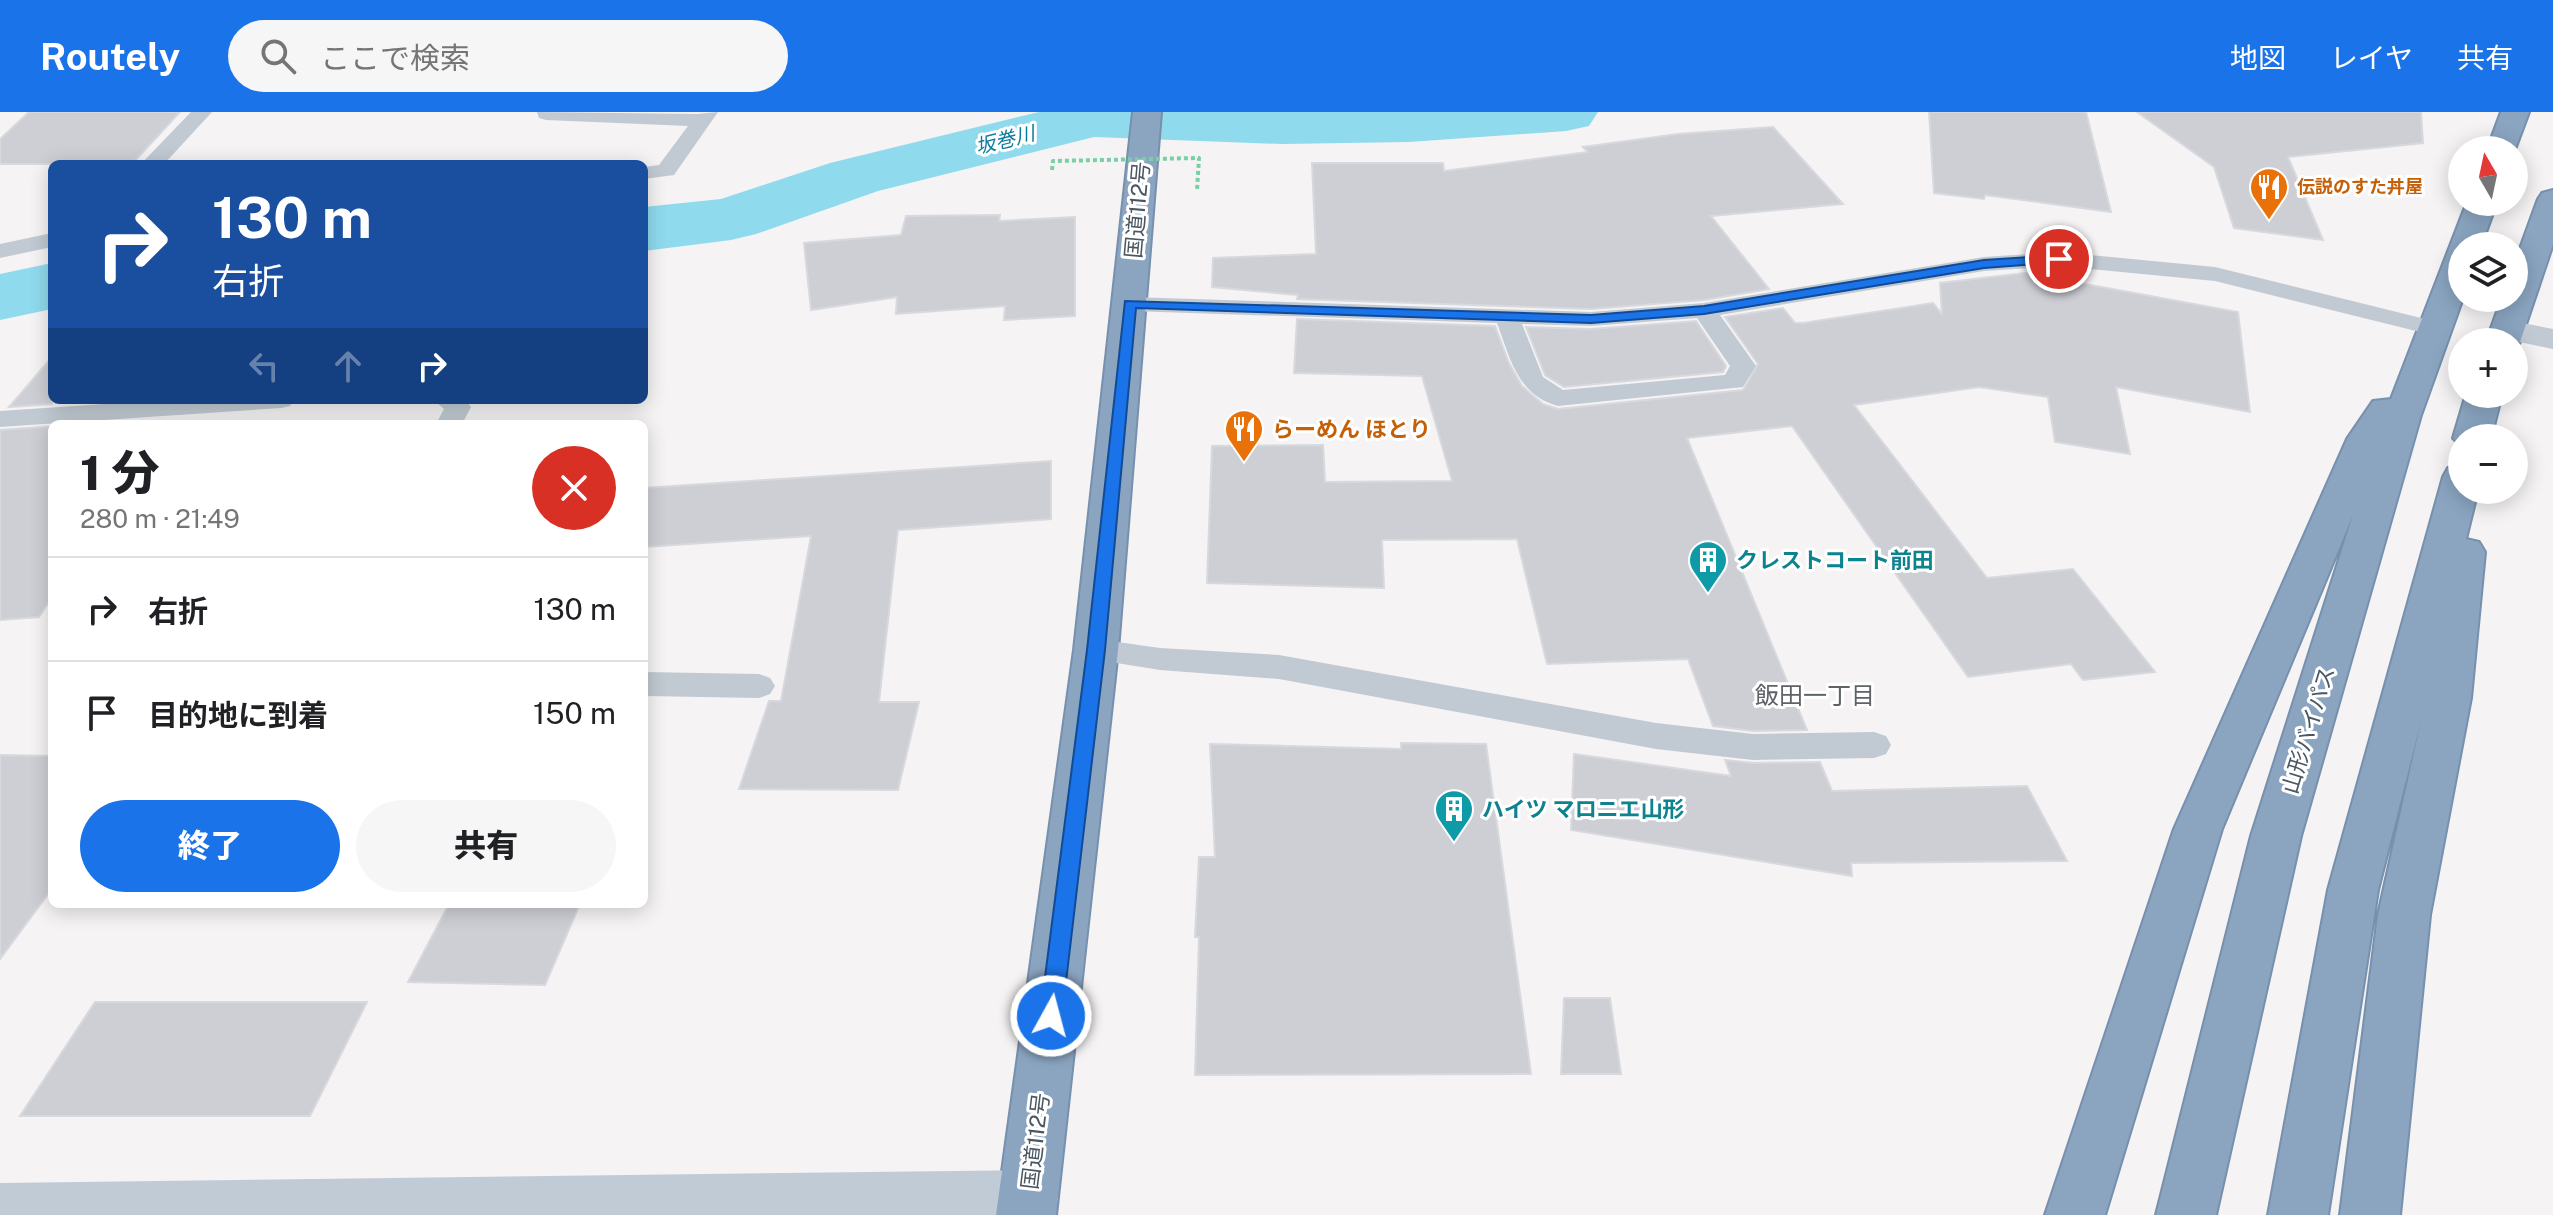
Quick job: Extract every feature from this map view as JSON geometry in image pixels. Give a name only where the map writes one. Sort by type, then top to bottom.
[{"type":"highway","points":[[2506,136],[2515,112]]},
{"type":"highway","name":"国道112号","points":[[1027,1207],[1096,650],[1145,127]]},
{"type":"highway","points":[[2508,328],[2553,199]]},
{"type":"highway","name":"山形バイパス","points":[[2186,1215],[2276,836],[2403,415],[2448,295]]},
{"type":"highway","points":[[2075,1215],[2198,829],[2366,439],[2435,332]]},
{"type":"highway","points":[[2298,1215],[2353,890],[2455,504]]},
{"type":"highway","points":[[2370,1215],[2404,915],[2448,698],[2471,504]]},
{"type":"street","points":[[2528,337],[2553,339]]},
{"type":"street","points":[[0,1213],[1027,1207]]},
{"type":"lane","points":[[156,160],[202,112]]},
{"type":"lane","points":[[548,112],[546,114],[705,116]]},
{"type":"lane","points":[[648,172],[666,170],[705,116]]},
{"type":"lane","points":[[0,251],[48,241]]},
{"type":"lane","points":[[1130,304],[1591,319],[1704,310],[1984,264],[2059,259],[2215,274],[2435,332]]},
{"type":"lane","points":[[1506,316],[1532,381],[1558,398],[1734,382],[1743,366],[1704,310]]},
{"type":"lane","points":[[0,419],[222,404]]},
{"type":"lane","points":[[451,420],[458,407],[453,404]]},
{"type":"lane","points":[[1096,650],[1160,659],[1279,667],[1656,736],[1753,747],[1874,745]]},
{"type":"lane","points":[[648,684],[759,686]]},
{"type":"path","points":[[1052,170],[1053,161],[1199,158],[1197,190]]},
{"type":"building","points":[[29,112],[180,112],[136,160],[48,160],[48,164],[0,164],[0,139]]},
{"type":"building","points":[[1929,112],[2086,112],[2111,212],[1985,195],[1984,199],[1934,193]]},
{"type":"building","points":[[2137,112],[2421,112],[2423,143],[2288,157],[2323,240],[2234,228],[2214,167]]},
{"type":"building","points":[[1773,127],[1843,204],[1711,216],[1769,289],[1704,300],[1591,309],[1297,299],[1298,295],[1212,287],[1213,258],[1316,254],[1312,163],[1443,163],[1444,171],[1588,152],[1583,147],[1678,134]]},
{"type":"building","points":[[1000,215],[999,221],[1075,217],[1075,316],[1004,320],[1005,306],[896,314],[897,297],[811,310],[804,243],[901,235],[906,216]]},
{"type":"building","points":[[2025,273],[2238,312],[2250,412],[2116,387],[2130,454],[2055,442],[2048,397],[1979,387],[1854,405],[1987,578],[2073,569],[2155,672],[2083,680],[2071,664],[1968,677],[1792,426],[1687,438],[1807,730],[1753,731],[1713,726],[1688,659],[1547,664],[1517,539],[1382,540],[1384,588],[1207,583],[1212,446],[1323,445],[1325,482],[1452,481],[1422,376],[1294,373],[1297,319],[1495,326],[1509,363],[1522,386],[1543,404],[1558,409],[1743,390],[1758,364],[1725,317],[1783,308],[1795,323],[1803,323],[1933,303],[1942,314],[1940,283]]},
{"type":"building","points":[[1696,321],[1726,366],[1723,372],[1564,387],[1545,375],[1526,327],[1591,329]]},
{"type":"building","points":[[48,362],[48,404],[52,404],[9,407]]},
{"type":"building","points":[[48,426],[48,603],[39,617],[0,620],[0,430]]},
{"type":"building","points":[[1051,461],[1051,519],[898,530],[879,702],[919,702],[898,790],[739,789],[769,701],[781,701],[811,536],[648,547],[648,488]]},
{"type":"building","points":[[1401,743],[1486,744],[1531,1074],[1195,1075],[1199,937],[1195,937],[1199,857],[1215,857],[1210,744],[1401,749]]},
{"type":"building","points":[[1574,754],[1731,776],[1725,760],[1753,763],[1820,762],[1832,791],[2027,786],[2067,861],[1851,863],[1852,876],[1571,830]]},
{"type":"building","points":[[0,755],[48,756],[48,894],[0,959]]},
{"type":"building","points":[[447,908],[578,908],[545,985],[408,982]]},
{"type":"building","points":[[1564,998],[1610,998],[1621,1074],[1561,1074]]},
{"type":"building","points":[[95,1002],[367,1002],[310,1116],[20,1116]]},
{"type":"waterway","name":"坂巻川","points":[[648,229],[731,219],[854,177],[1094,118],[1282,125],[1409,123],[1566,112]]},
{"type":"waterway","name":"坂巻川","points":[[0,297],[48,287]]},
{"type":"place","name":"伝説のすた丼屋","points":[[2269,221]]},
{"type":"place","name":"らーめん ほとり","points":[[1244,463]]},
{"type":"place","name":"クレストコート前田","points":[[1708,594]]},
{"type":"place","name":"ハイツ マロニエ山形","points":[[1454,843]]},
{"type":"district","name":"飯田一丁目","points":[[1815,696]]},
{"type":"route","points":[[1051,1016],[1096,650],[1130,304],[1591,319],[1704,310],[1984,264],[2059,259]]}]
